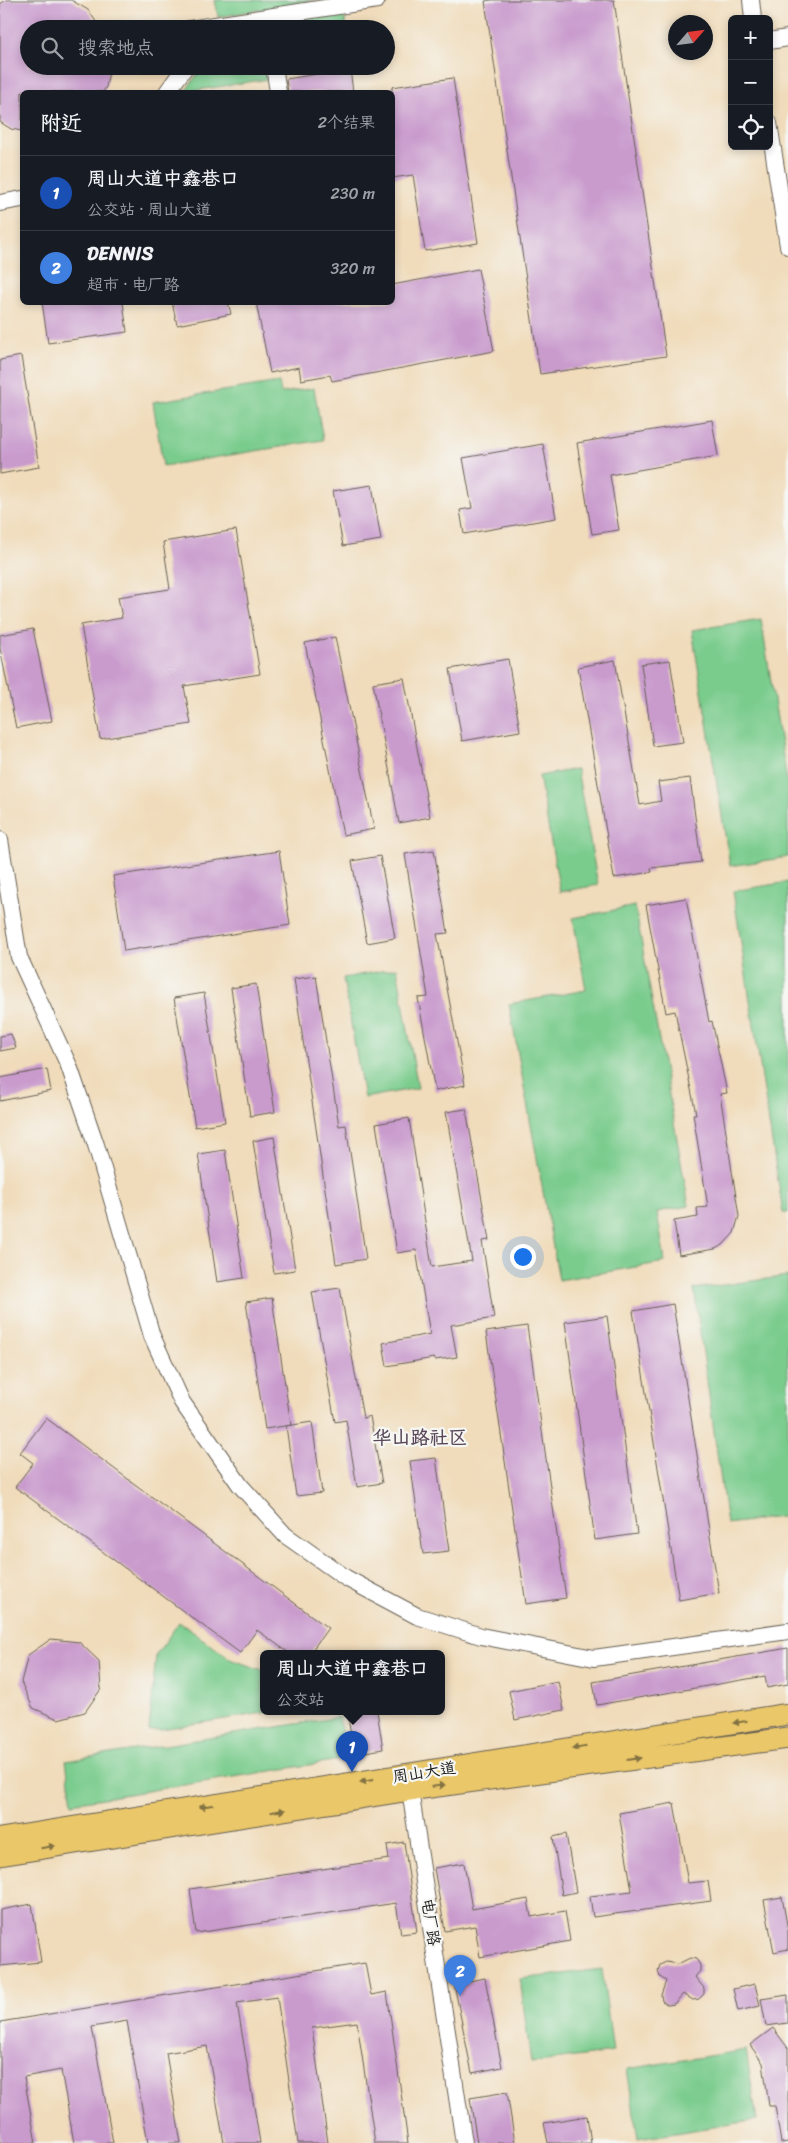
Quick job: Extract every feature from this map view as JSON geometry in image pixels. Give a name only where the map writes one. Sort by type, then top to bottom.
[{"type":"main road","name":"周山大道","points":[[0,1839],[788,1714]]},
{"type":"main road","name":"周山大道","points":[[0,1855],[410,1790],[788,1738]]},
{"type":"street","points":[[280,20],[353,2],[377,0]]},
{"type":"street","points":[[750,0],[752,15]]},
{"type":"street","points":[[773,40],[788,38]]},
{"type":"street","points":[[168,90],[179,75]]},
{"type":"street","points":[[275,75],[278,90]]},
{"type":"street","points":[[773,149],[788,246]]},
{"type":"street","points":[[0,203],[20,199]]},
{"type":"street","points":[[0,840],[19,957],[69,1066],[96,1144],[152,1336],[182,1402],[240,1485],[285,1535],[346,1578],[417,1616],[481,1636],[594,1658],[788,1631]]},
{"type":"street","name":"电厂路","points":[[410,1790],[464,2143]]},
{"type":"green space","points":[[215,0],[316,0],[218,17]]},
{"type":"green space","points":[[343,12],[345,20],[298,20]]},
{"type":"green space","points":[[197,75],[267,75],[268,79],[198,90],[186,90]]},
{"type":"green space","points":[[279,382],[281,393],[314,388],[323,440],[163,466],[153,402]]},
{"type":"green space","points":[[761,619],[788,787],[788,857],[730,866],[692,630]]},
{"type":"green space","points":[[577,769],[598,885],[560,892],[539,776]]},
{"type":"green space","points":[[788,882],[788,1213],[783,1213],[733,891]]},
{"type":"green space","points":[[635,906],[689,1206],[657,1212],[665,1262],[559,1280],[509,1004],[586,990],[573,918]]},
{"type":"green space","points":[[397,968],[418,1088],[364,1098],[343,978]]},
{"type":"green space","points":[[788,1276],[788,1516],[727,1524],[694,1289]]},
{"type":"green space","points":[[179,1622],[232,1660],[260,1669],[260,1714],[149,1731],[156,1655]]},
{"type":"green space","points":[[339,1717],[346,1759],[72,1803],[66,1761]]},
{"type":"green space","points":[[602,1969],[613,2052],[531,2063],[520,1979]]},
{"type":"green space","points":[[746,2050],[757,2120],[638,2139],[627,2069]]},
{"type":"building","points":[[6,0],[71,0],[88,10],[95,20],[20,20],[20,75],[108,75],[104,90],[20,90],[20,131],[11,129],[0,122],[0,4]]},
{"type":"building","points":[[614,0],[666,356],[540,374],[485,1]]},
{"type":"building","points":[[312,75],[351,75],[353,90],[288,90],[286,79]]},
{"type":"building","points":[[453,78],[478,243],[425,251],[413,175],[395,178],[395,90],[392,90],[392,87]]},
{"type":"building","points":[[478,269],[494,351],[332,381],[330,375],[301,380],[299,367],[270,373],[257,305],[395,305],[395,284]]},
{"type":"building","points":[[42,305],[123,305],[127,332],[48,343]]},
{"type":"building","points":[[173,305],[229,305],[231,314],[177,325]]},
{"type":"building","points":[[21,356],[39,467],[0,474],[0,360]]},
{"type":"building","points":[[712,420],[718,456],[610,475],[619,530],[592,534],[577,443]]},
{"type":"building","points":[[543,444],[556,518],[464,534],[460,510],[472,508],[463,458]]},
{"type":"building","points":[[372,485],[381,540],[343,546],[333,491]]},
{"type":"building","points":[[236,530],[260,674],[184,686],[191,724],[100,739],[81,625],[122,618],[118,597],[170,589],[163,542]]},
{"type":"building","points":[[33,629],[52,721],[16,728],[0,648],[0,635]]},
{"type":"building","points":[[335,637],[374,829],[343,835],[305,643]]},
{"type":"building","points":[[508,659],[520,731],[462,741],[450,669]]},
{"type":"building","points":[[615,660],[640,805],[661,801],[658,782],[690,778],[701,862],[651,868],[652,872],[614,878],[578,667]]},
{"type":"building","points":[[670,660],[683,742],[653,746],[641,664]]},
{"type":"building","points":[[404,678],[430,817],[399,823],[373,683]]},
{"type":"building","points":[[434,850],[448,933],[437,934],[465,1085],[435,1091],[418,998],[428,997],[405,854]]},
{"type":"building","points":[[279,851],[290,925],[124,951],[113,876]]},
{"type":"building","points":[[380,856],[395,938],[367,943],[352,861]]},
{"type":"building","points":[[686,898],[709,1022],[712,1021],[727,1093],[720,1094],[739,1216],[734,1233],[723,1245],[715,1249],[679,1255],[674,1221],[698,1217],[697,1208],[708,1207],[693,1114],[696,1114],[675,1011],[666,1013],[646,905]]},
{"type":"building","points":[[316,976],[339,1126],[346,1125],[366,1259],[336,1264],[294,979]]},
{"type":"building","points":[[256,984],[275,1112],[250,1116],[231,988]]},
{"type":"building","points":[[204,993],[225,1122],[195,1127],[174,998]]},
{"type":"building","points":[[11,1034],[16,1048],[0,1051],[0,1036]]},
{"type":"building","points":[[47,1069],[51,1091],[0,1101],[0,1078]]},
{"type":"building","points":[[466,1109],[489,1240],[482,1241],[494,1318],[451,1325],[457,1357],[435,1360],[434,1358],[387,1366],[383,1343],[430,1334],[416,1250],[397,1253],[376,1124],[409,1118],[432,1267],[472,1261],[446,1112]]},
{"type":"building","points":[[274,1137],[295,1270],[274,1273],[253,1141]]},
{"type":"building","points":[[225,1150],[244,1278],[217,1282],[198,1154]]},
{"type":"building","points":[[340,1288],[363,1418],[370,1416],[382,1483],[357,1487],[346,1420],[335,1422],[312,1292]]},
{"type":"building","points":[[272,1298],[291,1425],[265,1429],[246,1302]]},
{"type":"building","points":[[673,1304],[719,1593],[679,1600],[633,1311]]},
{"type":"building","points":[[607,1316],[637,1534],[595,1540],[565,1322]]},
{"type":"building","points":[[527,1326],[566,1598],[526,1604],[486,1332]]},
{"type":"building","points":[[46,1418],[328,1628],[312,1650],[285,1650],[257,1630],[240,1653],[15,1487],[33,1463],[20,1453]]},
{"type":"building","points":[[312,1422],[322,1493],[296,1496],[286,1426]]},
{"type":"building","points":[[436,1458],[449,1551],[423,1554],[410,1461]]},
{"type":"building","points":[[51,1639],[79,1642],[99,1661],[101,1689],[85,1712],[58,1719],[33,1708],[21,1682],[28,1655]]},
{"type":"building","points":[[788,1648],[788,1684],[767,1688],[765,1676],[597,1705],[593,1682]]},
{"type":"building","points":[[558,1681],[564,1710],[515,1720],[509,1691]]},
{"type":"building","points":[[348,1715],[378,1715],[383,1749],[354,1754]]},
{"type":"building","points":[[674,1803],[688,1883],[708,1881],[711,1901],[593,1917],[590,1896],[632,1891],[619,1813]]},
{"type":"building","points":[[566,1834],[576,1892],[562,1895],[553,1837]]},
{"type":"building","points":[[404,1842],[417,1932],[401,1934],[396,1903],[196,1933],[190,1889],[389,1859],[387,1845]]},
{"type":"building","points":[[464,1863],[472,1909],[528,1899],[531,1917],[565,1911],[570,1941],[480,1957],[475,1926],[445,1931],[434,1868]]},
{"type":"building","points":[[782,1897],[788,1930],[788,1949],[774,1952],[764,1900]]},
{"type":"building","points":[[32,1904],[41,1962],[0,1966],[0,1910]]},
{"type":"building","points":[[690,1958],[696,1959],[700,1965],[700,1971],[695,1977],[704,1988],[704,1994],[699,1999],[693,2000],[683,1994],[674,2004],[668,2005],[662,2001],[661,1995],[666,1981],[660,1977],[658,1971],[660,1965],[666,1962],[678,1964]]},
{"type":"building","points":[[365,1963],[371,1995],[387,1992],[408,2143],[375,2143],[357,2022],[312,2028],[328,2143],[298,2143],[277,1997],[237,2003],[260,2143],[224,2143],[207,2046],[166,2053],[181,2143],[148,2143],[127,2021],[92,2027],[113,2143],[74,2143],[61,2070],[24,2077],[36,2143],[0,2143],[0,2022]]},
{"type":"building","points":[[485,1978],[502,2067],[472,2073],[454,1984]]},
{"type":"building","points":[[755,1984],[760,2006],[738,2011],[733,1989]]},
{"type":"building","points":[[788,1995],[788,2023],[766,2026],[761,1999]]},
{"type":"building","points":[[773,2028],[788,2048],[788,2142],[781,2143],[775,2106],[769,2106],[763,2063],[750,2045]]},
{"type":"building","points":[[507,2092],[515,2143],[477,2143],[470,2098]]},
{"type":"building","points":[[587,2116],[591,2143],[548,2143],[544,2123]]},
{"type":"place","name":"周山大道中鑫巷口","points":[[352,1772]]},
{"type":"place","name":"DENNIS","points":[[460,1996]]},
{"type":"district","name":"华山路社区","points":[[420,1437]]}]
